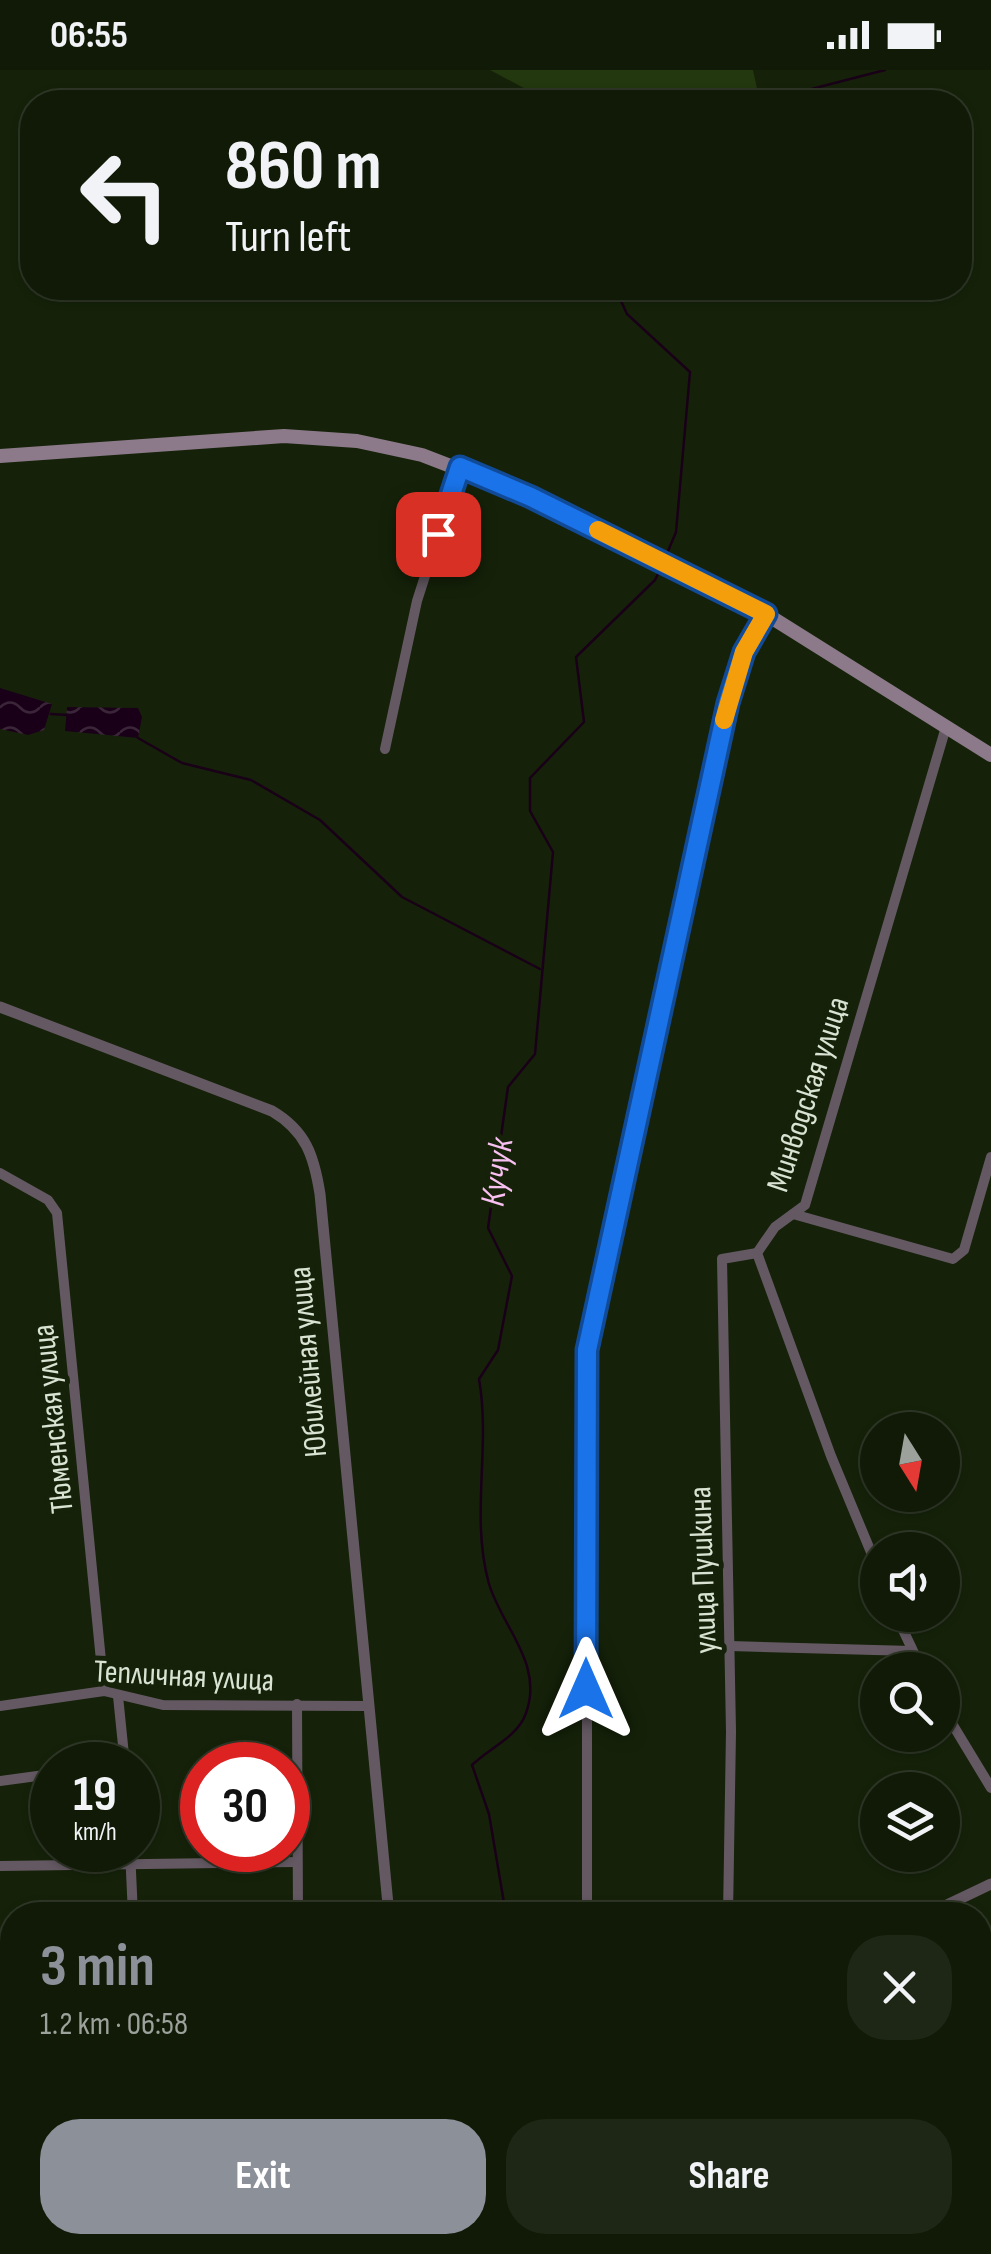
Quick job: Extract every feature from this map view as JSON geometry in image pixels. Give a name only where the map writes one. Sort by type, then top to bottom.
[{"type":"main road","points":[[0,456],[298,436],[385,446],[460,467],[531,497],[766,614],[991,756]]},
{"type":"street","points":[[385,749],[417,602],[460,467]]},
{"type":"street","points":[[587,1902],[587,1350],[728,703],[744,652],[766,614]]},
{"type":"street","name":"Минводская улица","points":[[757,1253],[775,1227],[805,1205],[946,728]]},
{"type":"street","name":"Юбилейная улица","points":[[0,1007],[272,1111],[290,1122],[310,1150],[320,1194],[388,1902]]},
{"type":"street","points":[[793,1214],[953,1260],[964,1250],[991,1157]]},
{"type":"street","name":"Тюменская улица","points":[[0,1172],[48,1200],[56,1213],[104,1691]]},
{"type":"street","points":[[757,1253],[864,1532]]},
{"type":"street","name":"улица Пушкина","points":[[728,1902],[730,1646],[722,1260],[757,1253]]},
{"type":"street","points":[[730,1646],[912,1651],[904,1632]]},
{"type":"street","name":"Тепличная улица","points":[[0,1706],[104,1691],[163,1705],[367,1706]]},
{"type":"street","points":[[118,1696],[123,1742]]},
{"type":"street","points":[[298,1704],[298,1742]]},
{"type":"street","points":[[960,1737],[991,1788]]},
{"type":"street","points":[[0,1782],[30,1777]]},
{"type":"street","points":[[0,1866],[30,1866]]},
{"type":"street","points":[[131,1872],[132,1902]]},
{"type":"street","points":[[296,1872],[298,1902]]},
{"type":"street","points":[[953,1902],[991,1884]]},
{"type":"shaded area","points":[[490,70],[753,70],[757,90],[528,90]]},
{"type":"water","points":[[0,688],[52,704],[44,730],[28,735],[0,729]]},
{"type":"water","points":[[67,707],[138,708],[142,717],[138,738],[65,731]]},
{"type":"waterway","name":"Кучук","points":[[808,90],[885,70]]},
{"type":"waterway","name":"Кучук","points":[[621,300],[627,314],[690,372],[676,532],[666,556]]},
{"type":"waterway","name":"Кучук","points":[[504,1902],[489,1814],[472,1765],[510,1736],[522,1721],[530,1695],[530,1678],[519,1646],[495,1600],[484,1558],[479,1379],[498,1350],[512,1276],[488,1228],[508,1087],[535,1054],[553,852],[530,811],[530,778],[584,722],[576,657],[655,580],[660,570]]},
{"type":"waterway","points":[[51,714],[67,715]]},
{"type":"waterway","points":[[138,738],[182,763],[251,780],[320,820],[402,897],[540,969]]},
{"type":"slow traffic","points":[[598,530],[766,614],[744,652],[724,720]]},
{"type":"route","points":[[438,534],[460,467],[531,497],[766,614],[744,652],[728,703],[587,1350],[586,1689]]}]
